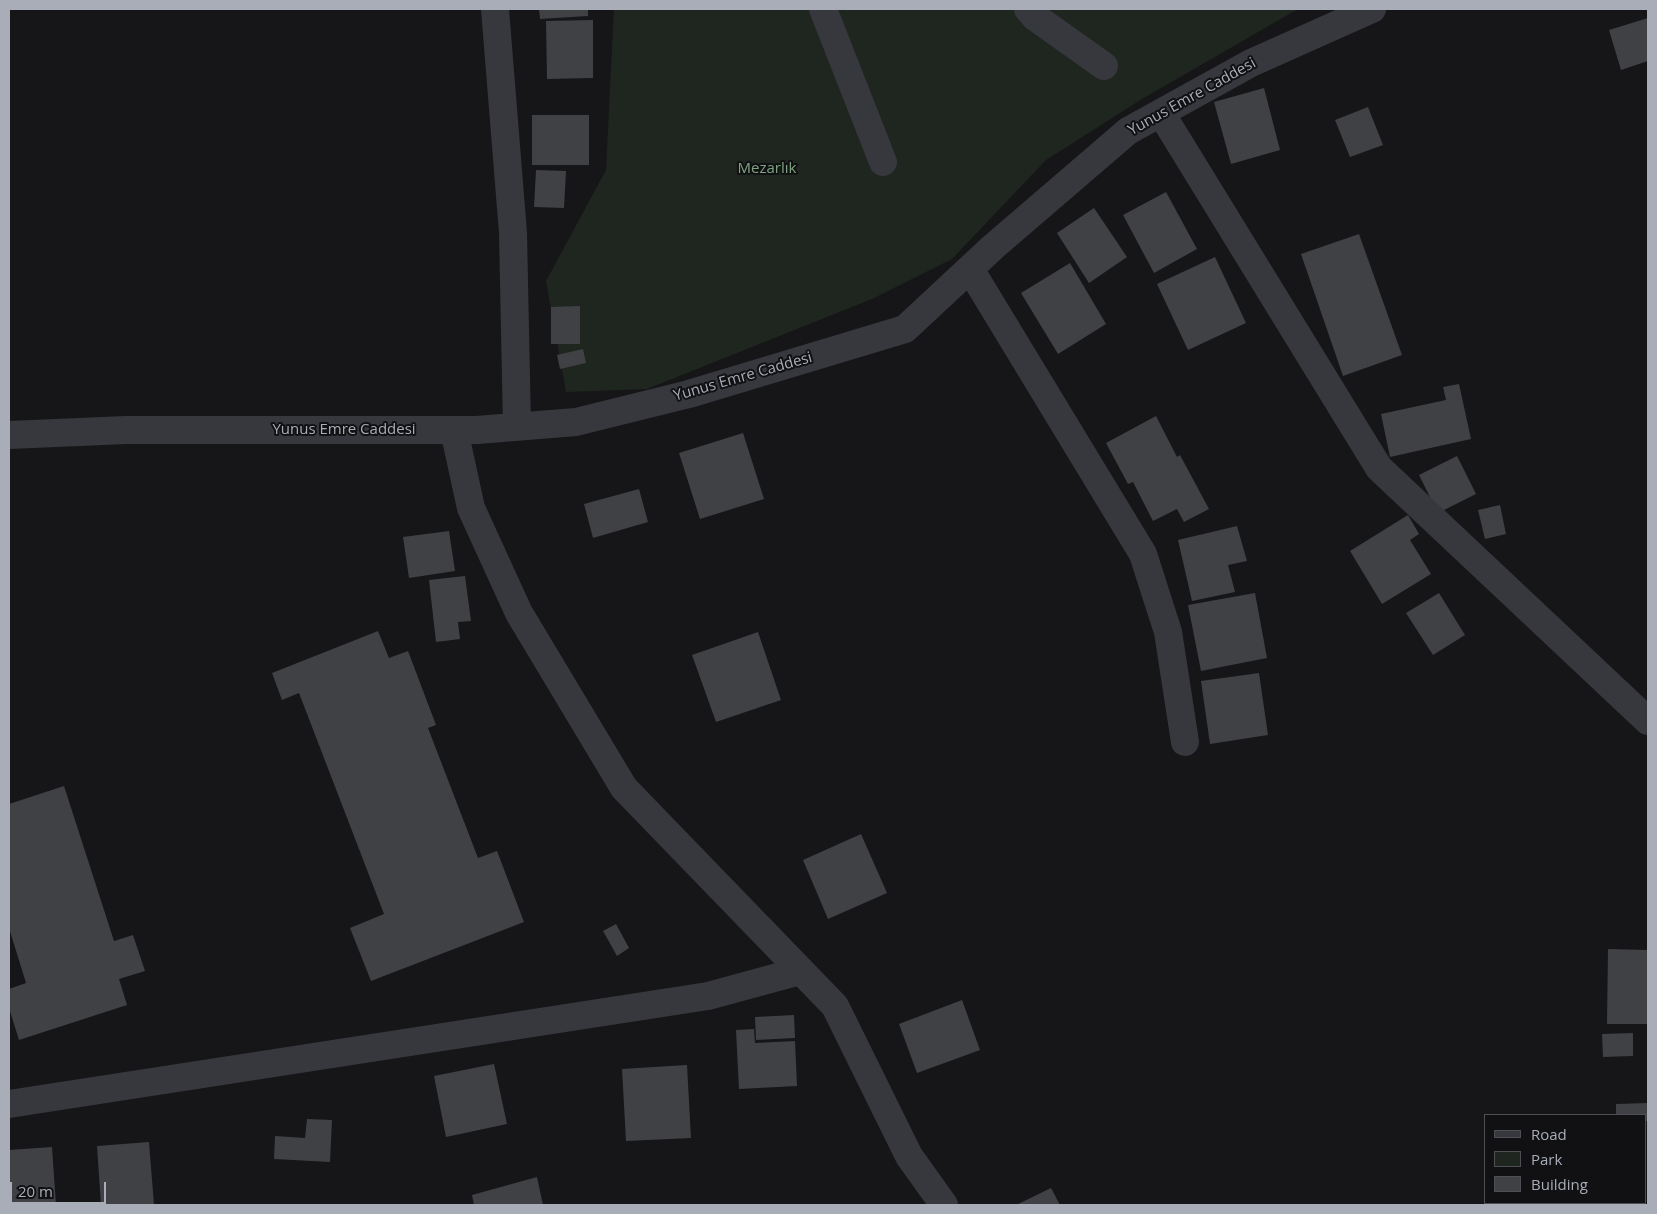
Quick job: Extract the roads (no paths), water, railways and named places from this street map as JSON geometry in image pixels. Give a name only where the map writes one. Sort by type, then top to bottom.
[{"type":"street","points":[[495,9],[513,233],[517,426]]},
{"type":"street","points":[[823,9],[883,162]]},
{"type":"street","points":[[1028,9],[1035,17],[1104,66]]},
{"type":"street","name":"Yunus Emre Caddesi","points":[[9,435],[126,430],[454,430],[576,422],[679,396],[905,328],[1128,131],[1251,63],[1372,9]]},
{"type":"street","points":[[1161,113],[1379,468],[1648,721]]},
{"type":"street","points":[[970,269],[1144,554],[1168,632],[1186,742]]},
{"type":"street","points":[[454,430],[471,508],[519,613],[624,788],[835,1006],[908,1156],[944,1205]]},
{"type":"street","points":[[9,1104],[708,996],[800,971]]},
{"type":"park label","name":"Mezarlık","points":[[767,169]]}]
